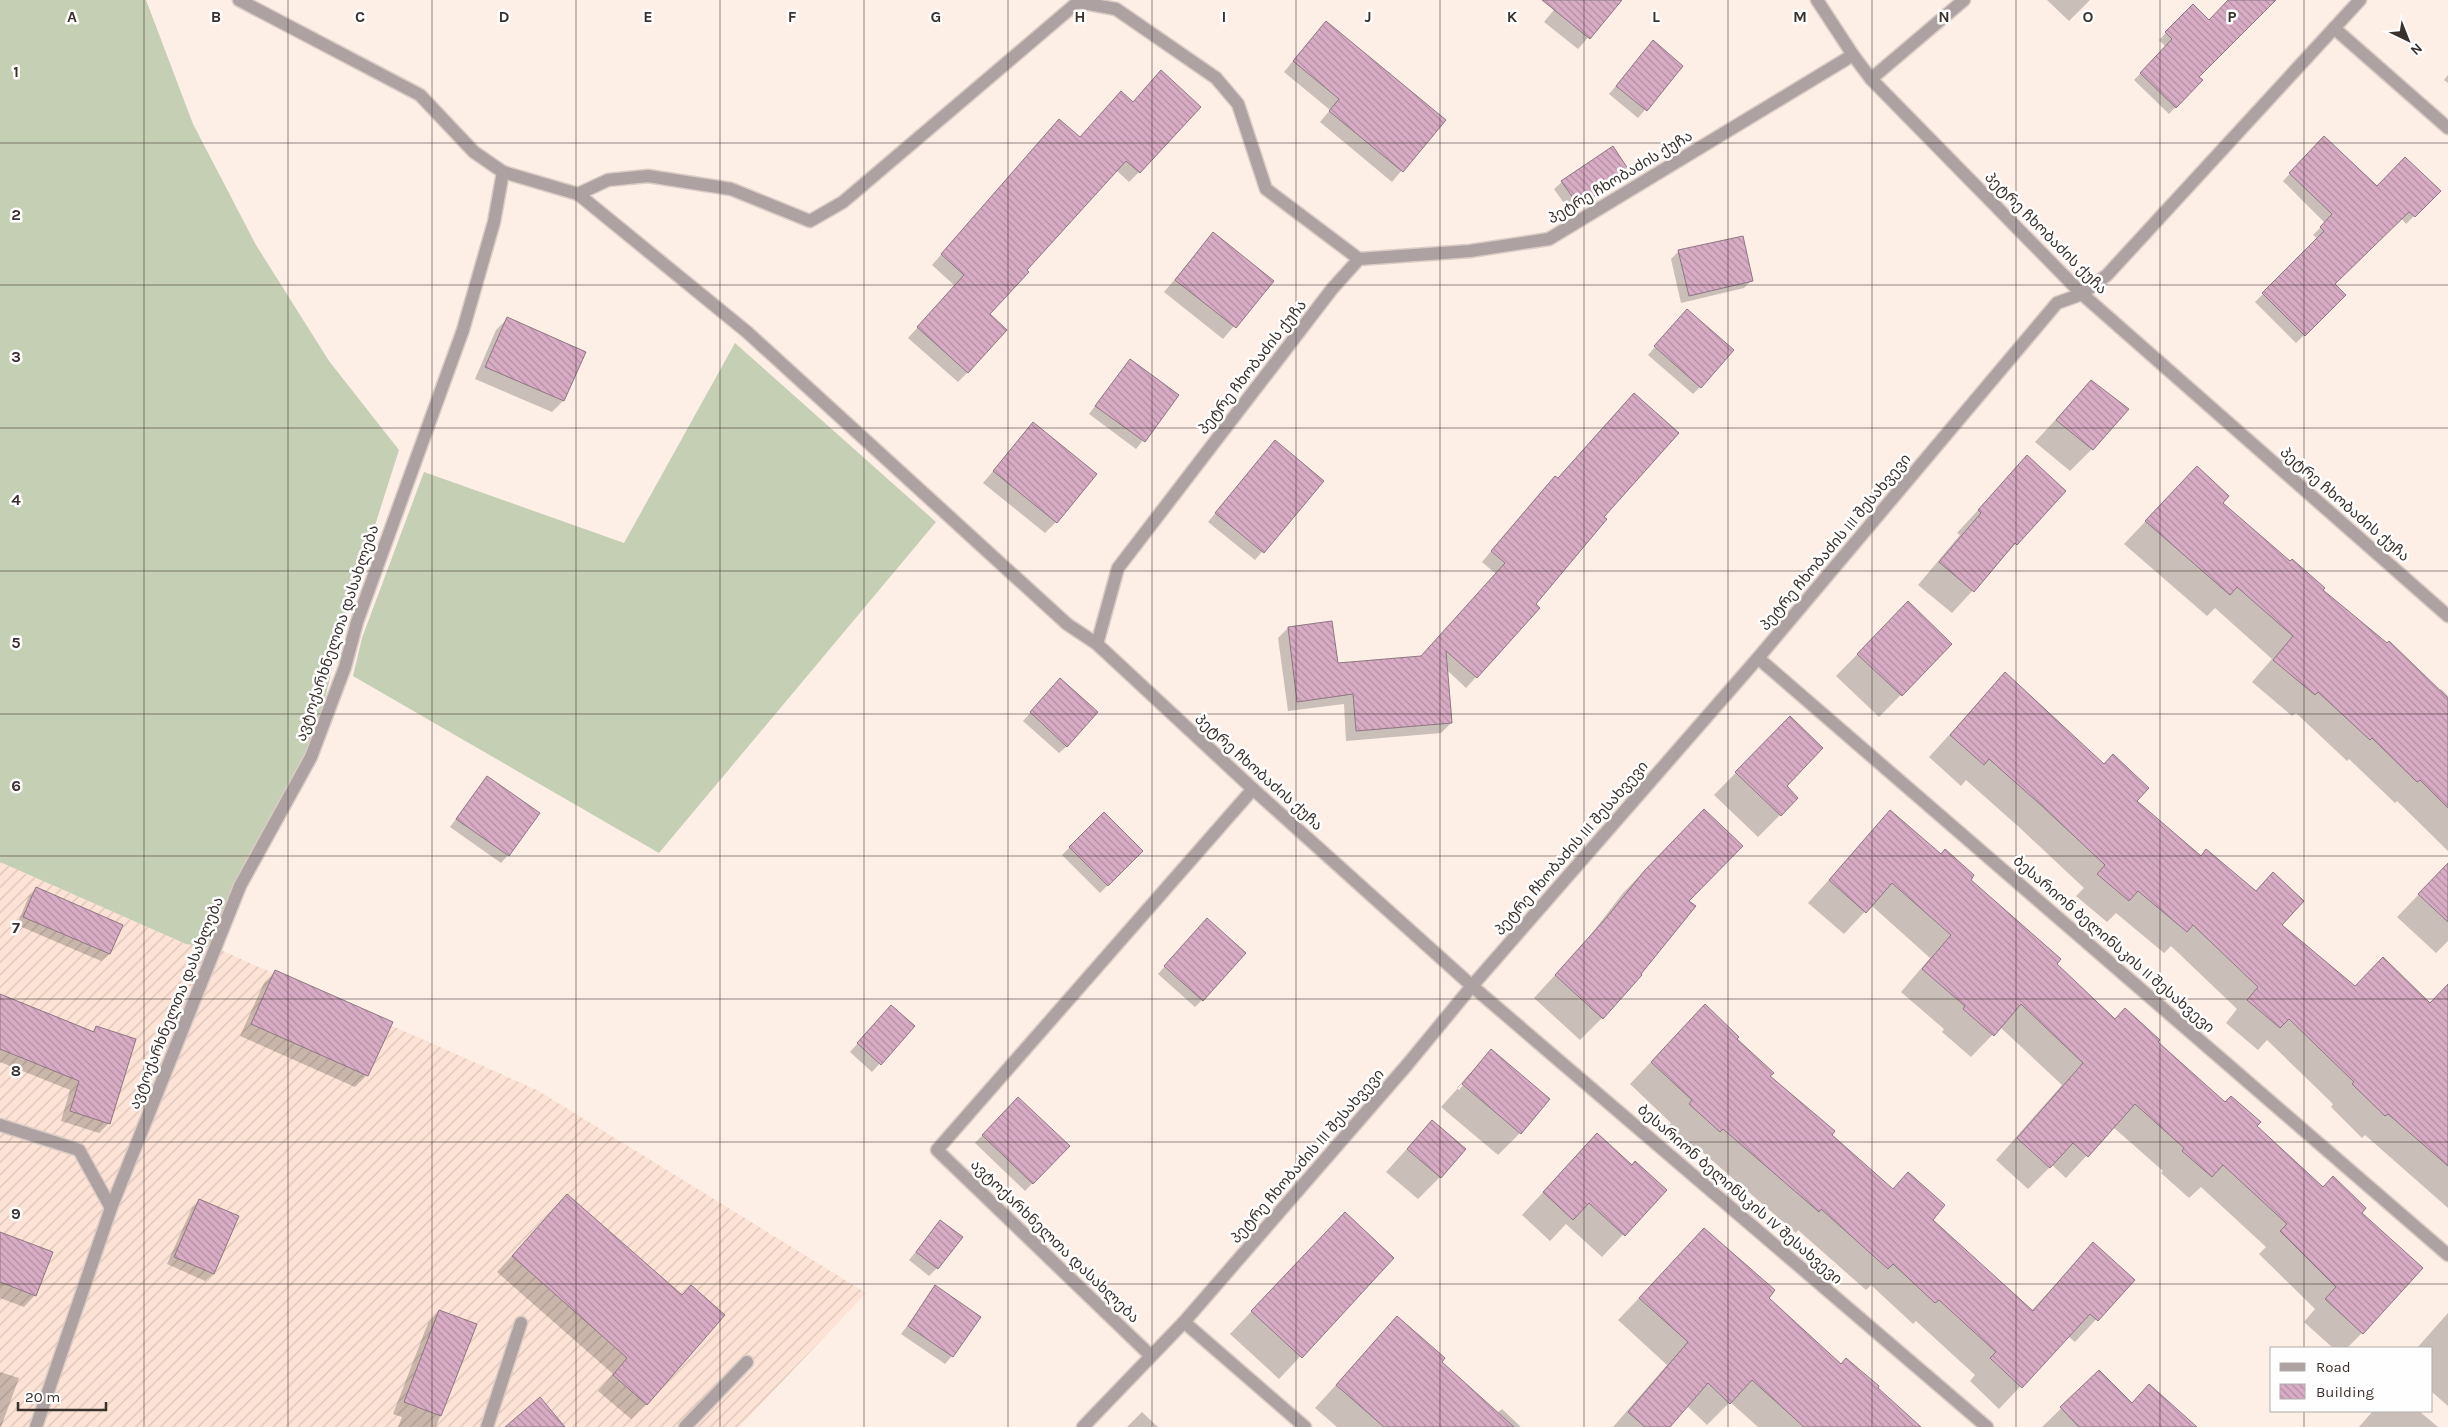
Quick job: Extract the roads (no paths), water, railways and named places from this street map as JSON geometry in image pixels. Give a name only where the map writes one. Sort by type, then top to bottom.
[{"type":"street","points":[[239,0],[420,95],[474,152],[503,172],[578,194],[747,332],[959,527],[1068,624],[1097,644]]},
{"type":"street","points":[[1817,0],[1853,55]]},
{"type":"street","points":[[1871,78],[1964,0]]},
{"type":"street","name":"პეტრე ჩხობაძის III შესახვევი","points":[[1082,1427],[1184,1322],[1407,1065],[1472,986],[1758,658],[2057,303],[2082,294],[2107,275],[2360,0]]},
{"type":"street","points":[[578,194],[608,180],[648,176],[731,189],[810,221],[843,202],[1079,1],[1116,9],[1216,78],[1238,104],[1266,189],[1359,259]]},
{"type":"street","points":[[2334,28],[2448,128]]},
{"type":"street","name":"პეტრე ჩხობაძის ქუჩა","points":[[1472,986],[1253,789],[1097,644],[1118,568],[1332,289],[1359,259],[1470,251],[1550,239],[1853,55],[1871,78],[2082,294],[2448,616]]},
{"type":"street","name":"ავტოქარხნელთა დასახლება","points":[[36,1427],[110,1208],[240,886],[311,757],[345,667],[364,603],[464,330],[494,222],[503,172]]},
{"type":"street","name":"ბესარიონ ბელინსკის II შესახვევი","points":[[1758,658],[2448,1255]]},
{"type":"street","name":"ავტოქარხნელთა დასახლება","points":[[1150,1355],[938,1150],[1253,789]]},
{"type":"street","name":"ბესარიონ ბელინსკის IV შესახვევი","points":[[1472,986],[1987,1427]]},
{"type":"street","points":[[0,1125],[79,1150],[110,1208]]},
{"type":"street","points":[[1184,1322],[1305,1427]]},
{"type":"street","points":[[487,1427],[521,1323]]},
{"type":"street","points":[[685,1427],[746,1362]]}]
